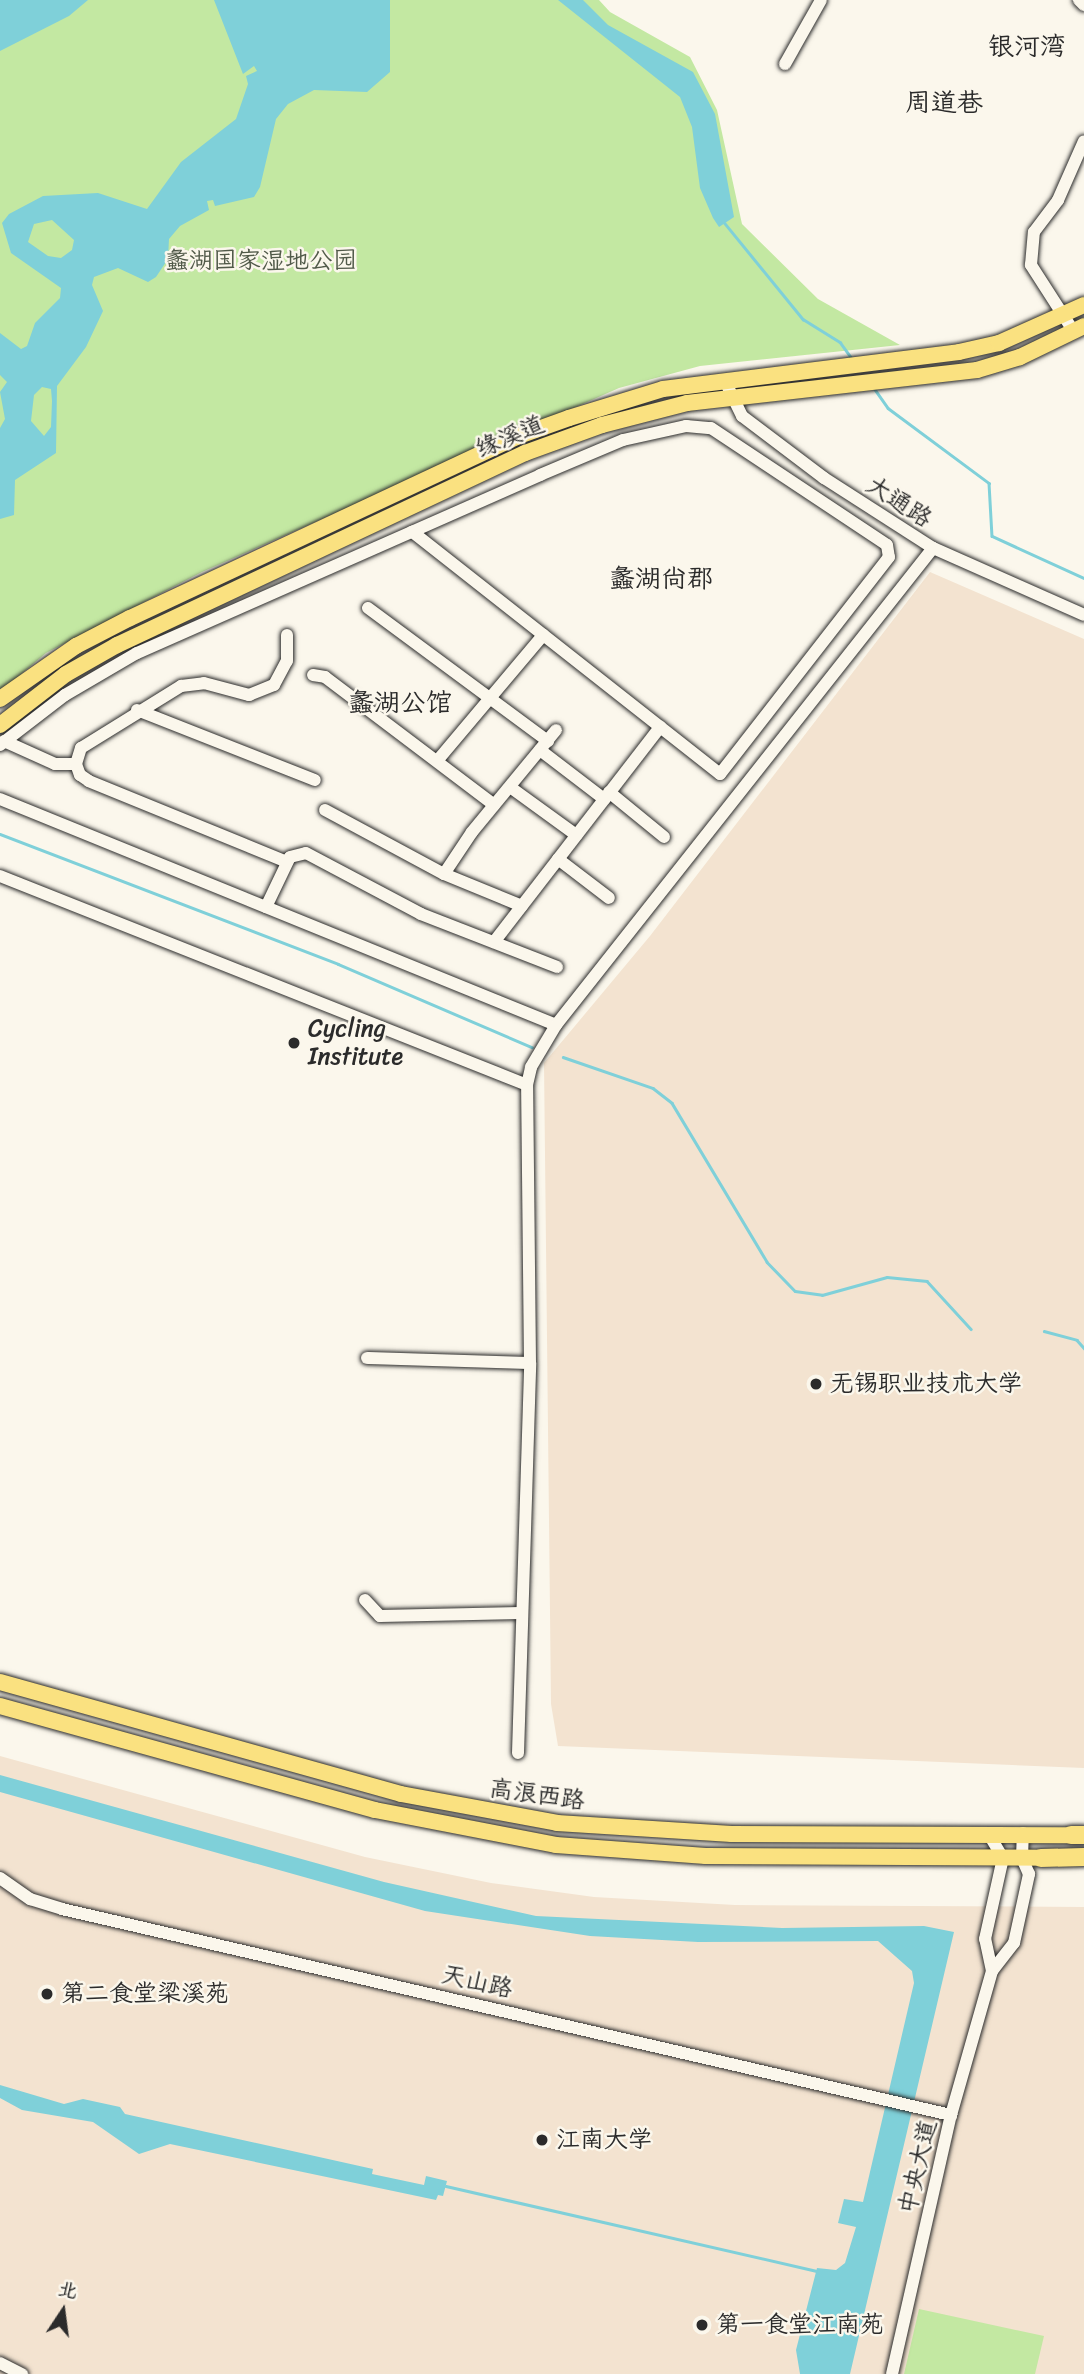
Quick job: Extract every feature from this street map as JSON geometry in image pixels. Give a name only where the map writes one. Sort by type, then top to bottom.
[{"type":"highway","points":[[1041,1858],[1084,1857]]},
{"type":"main road","name":"缘溪道","points":[[0,699],[76,646],[130,618],[516,437],[617,401],[726,381],[878,364],[999,342],[1064,317],[1084,305]]},
{"type":"main road","name":"缘溪道","points":[[0,725],[66,674],[117,645],[526,453],[646,411],[731,398],[891,382],[977,370],[1020,357],[1079,329]]},
{"type":"main road","name":"高浪西路","points":[[0,1682],[401,1794],[557,1823],[732,1834],[1080,1835]]},
{"type":"main road","name":"高浪西路","points":[[0,1706],[375,1811],[496,1836],[693,1855],[1041,1858]]},
{"type":"street","points":[[785,64],[821,0]]},
{"type":"street","points":[[1079,0],[1084,5]]},
{"type":"street","points":[[1079,329],[1064,317],[1031,265],[1034,232],[1058,200],[1084,141]]},
{"type":"street","name":"大通路","points":[[726,381],[731,398],[742,416],[824,478],[933,548],[1084,615]]},
{"type":"street","points":[[2,743],[65,695],[137,653],[412,532],[623,440],[686,426],[711,428],[887,545],[889,558],[720,774],[412,532]]},
{"type":"street","points":[[518,1753],[520,1614],[530,1363],[527,1085],[531,1067],[556,1024],[933,548]]},
{"type":"street","points":[[368,608],[488,696],[606,796],[664,837]]},
{"type":"street","points":[[287,635],[287,661],[274,685],[249,695],[204,683],[181,686],[137,710],[81,748],[76,764],[80,775],[89,781],[287,862]]},
{"type":"street","points":[[437,761],[488,696],[543,635]]},
{"type":"street","points":[[313,675],[325,677],[494,805]]},
{"type":"street","points":[[137,710],[315,780]]},
{"type":"street","points":[[494,942],[660,727]]},
{"type":"street","points":[[444,874],[494,805],[556,730]]},
{"type":"street","points":[[2,743],[55,764],[76,764]]},
{"type":"street","points":[[510,787],[576,835]]},
{"type":"street","points":[[0,799],[556,1024]]},
{"type":"street","points":[[325,810],[444,874],[522,905]]},
{"type":"street","points":[[266,907],[289,856],[306,853],[421,914],[558,967]]},
{"type":"street","points":[[558,859],[609,898]]},
{"type":"street","points":[[0,876],[527,1085]]},
{"type":"street","points":[[367,1358],[530,1363]]},
{"type":"street","points":[[365,1600],[380,1616],[520,1614]]},
{"type":"street","points":[[988,1833],[1003,1858],[985,1939],[992,1971]]},
{"type":"street","points":[[992,1971],[1014,1943],[1029,1874],[1022,1858],[1023,1833]]},
{"type":"street","name":"天山路","points":[[2,1884],[30,1899],[62,1909],[951,2115]]},
{"type":"street","name":"中央大道","points":[[892,2374],[951,2115],[992,1971]]},
{"type":"street","points":[[0,2363],[22,2374]]},
{"type":"shaded area","name":"无锡职业技术大学","points":[[930,572],[1084,639],[1084,1768],[558,1746],[551,1704],[544,1063],[650,936]]},
{"type":"shaded area","name":"江南大学","points":[[0,1756],[365,1857],[491,1883],[594,1897],[735,1905],[1084,1907],[1084,2374],[0,2374]]},
{"type":"green space","name":"蠡湖国家湿地公园","points":[[0,0],[599,0],[610,12],[690,57],[717,110],[742,224],[818,299],[900,345],[700,366],[619,388],[202,572],[46,653],[0,692]]},
{"type":"green space","points":[[919,2309],[1044,2336],[1035,2374],[904,2374]]},
{"type":"water","points":[[0,0],[88,0],[69,16],[0,51]]},
{"type":"water","points":[[214,0],[390,0],[390,72],[367,92],[314,90],[288,104],[276,119],[260,187],[254,197],[215,206],[213,200],[207,201],[209,210],[180,226],[169,239],[168,259],[156,277],[148,282],[118,268],[94,277],[92,285],[103,311],[86,347],[57,386],[56,453],[15,480],[14,515],[0,519],[0,428],[5,419],[0,392],[7,382],[0,375],[0,333],[21,349],[27,346],[35,323],[60,298],[61,288],[11,253],[2,223],[9,214],[43,196],[98,193],[147,209],[181,162],[236,119],[248,84],[246,76],[257,71],[254,66],[243,74]],"holes":[[[52,220],[74,240],[72,250],[61,258],[48,256],[28,242],[34,224]],[[42,387],[51,389],[52,401],[51,427],[44,436],[31,421],[34,395]]]},
{"type":"water","points":[[558,0],[583,0],[608,25],[693,72],[715,114],[734,217],[719,227],[713,218],[700,188],[692,127],[680,97]]},
{"type":"water","points":[[0,1775],[384,1882],[536,1916],[782,1928],[924,1926],[954,1932],[850,2374],[800,2374],[796,2350],[817,2268],[836,2270],[845,2263],[856,2227],[838,2223],[844,2199],[863,2202],[914,1983],[912,1971],[878,1941],[698,1942],[590,1936],[425,1911],[0,1792]]},
{"type":"water","points":[[0,2085],[64,2104],[83,2099],[120,2107],[125,2114],[373,2169],[372,2174],[424,2185],[426,2176],[447,2181],[443,2196],[438,2195],[436,2200],[170,2144],[139,2154],[93,2122],[22,2110],[0,2098]]},
{"type":"waterway","points":[[723,221],[803,319],[840,342],[853,360]]},
{"type":"waterway","points":[[874,388],[888,408],[989,483],[992,536],[1084,578]]},
{"type":"waterway","points":[[0,834],[338,964],[532,1047]]},
{"type":"waterway","points":[[563,1057],[653,1088],[672,1103],[767,1262],[795,1291],[822,1295],[887,1277],[927,1281],[971,1329]]},
{"type":"waterway","points":[[1044,1331],[1077,1340],[1084,1348]]},
{"type":"waterway","points":[[446,2186],[816,2271]]},
{"type":"place","name":"Cycling Institute","points":[[294,1043]]},
{"type":"place","name":"无锡职业技术大学","points":[[816,1384]]},
{"type":"place","name":"第二食堂梁溪苑","points":[[47,1994]]},
{"type":"place","name":"江南大学","points":[[542,2140]]},
{"type":"place","name":"第一食堂江南苑","points":[[702,2325]]},
{"type":"district","name":"银河湾","points":[[1027,47]]},
{"type":"district","name":"周道巷","points":[[944,103]]},
{"type":"district","name":"蠡湖尚郡","points":[[661,579]]},
{"type":"district","name":"蠡湖公馆","points":[[400,703]]}]
